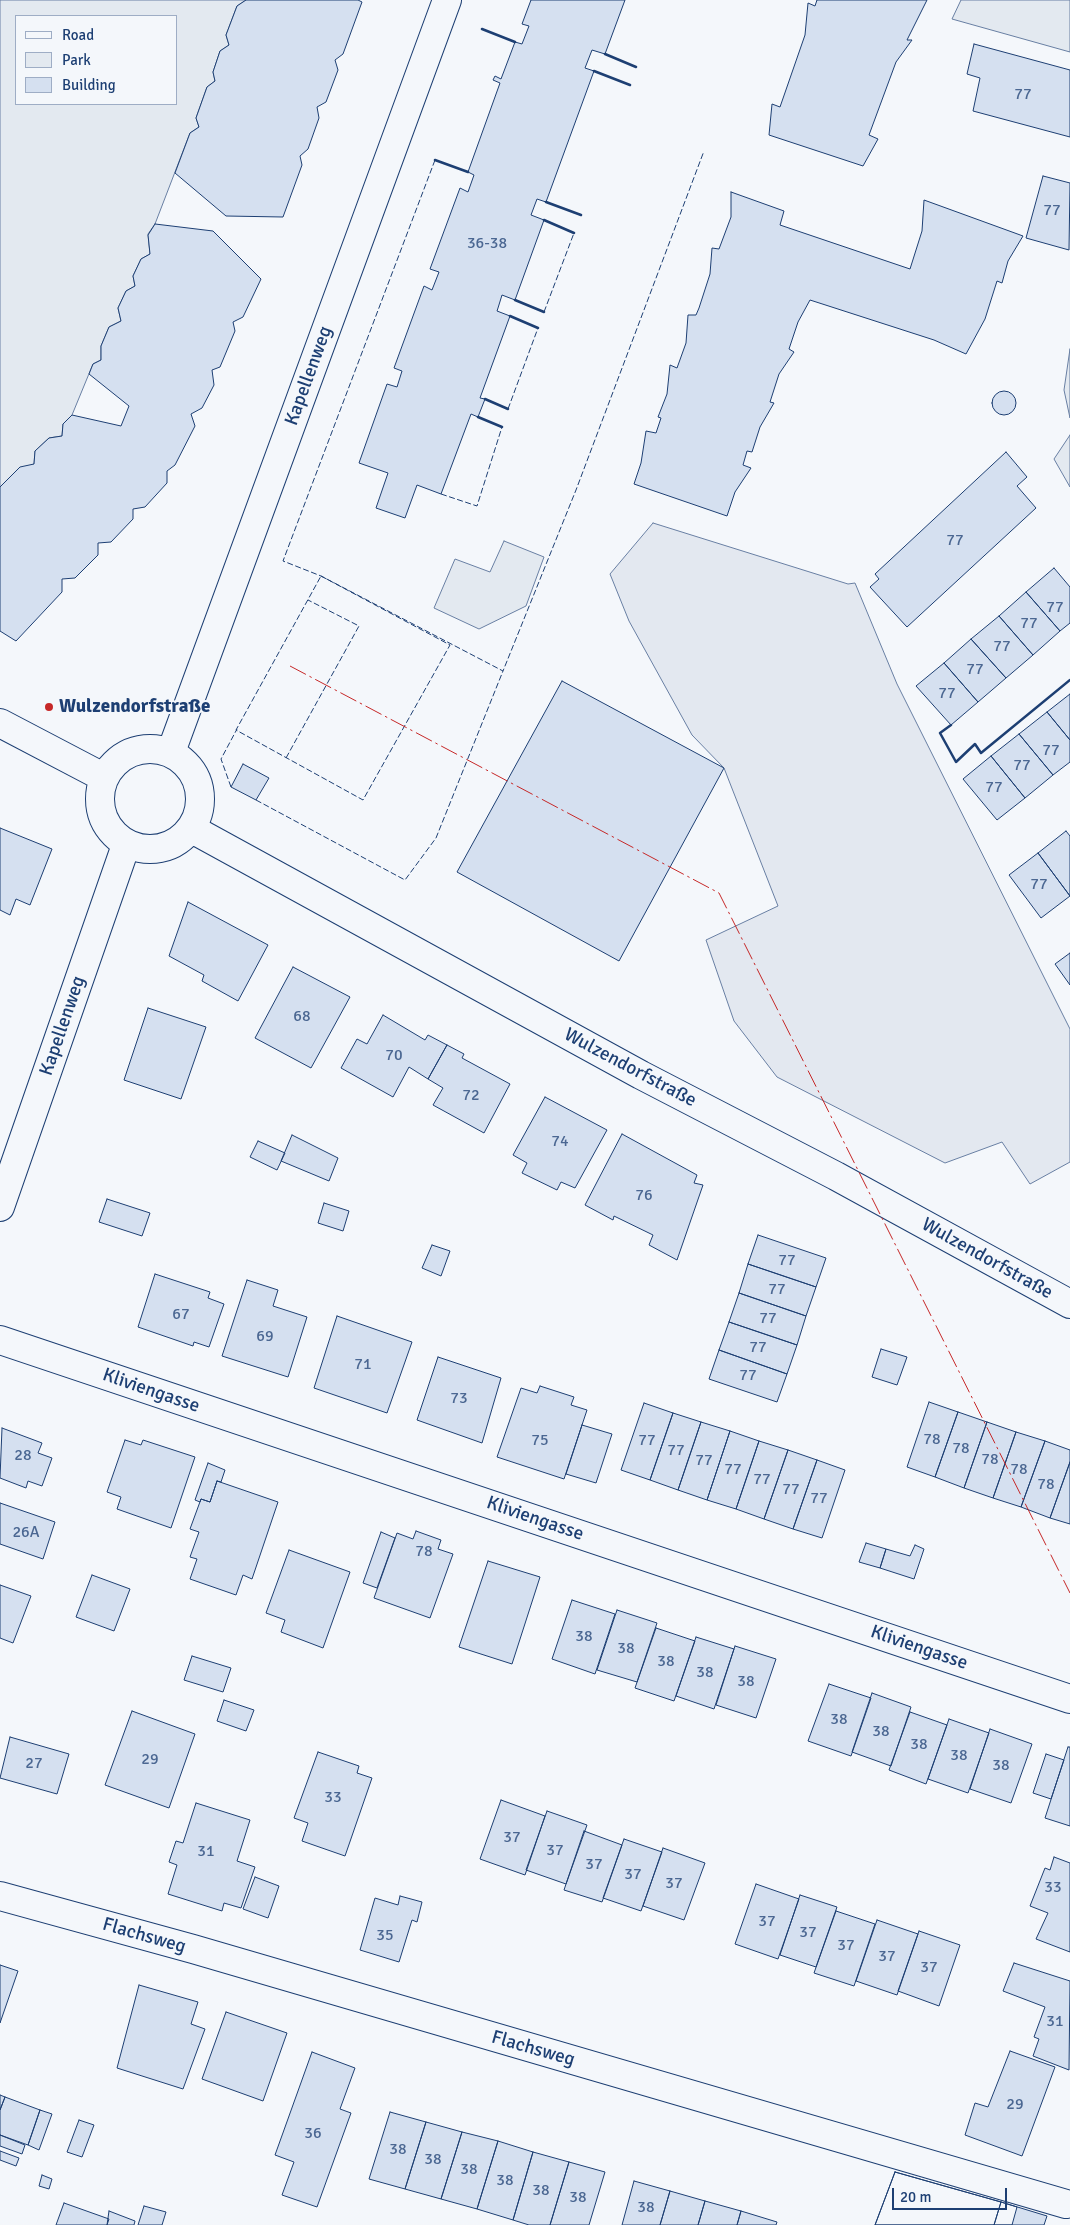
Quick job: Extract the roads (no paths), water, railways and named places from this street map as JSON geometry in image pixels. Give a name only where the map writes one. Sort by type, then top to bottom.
[{"type":"street","name":"Kapellenweg","points":[[171,752],[447,0]]},
{"type":"street","points":[[0,723],[103,777]]},
{"type":"street","points":[[148,747],[171,752],[196,776],[202,804],[192,829],[179,842],[150,850],[126,845],[108,829],[98,804],[103,777],[120,757],[148,747]]},
{"type":"street","name":"Wulzendorfstraße","points":[[192,829],[641,1075],[836,1176],[1070,1304]]},
{"type":"street","name":"Kapellenweg","points":[[0,1207],[126,845]]},
{"type":"street","name":"Kliviengasse","points":[[0,1340],[1070,1699]]},
{"type":"street","name":"Flachsweg","points":[[0,1896],[212,1955],[1065,2208]]},
{"type":"place","name":"Wulzendorfstraße","points":[[49,707]]}]
